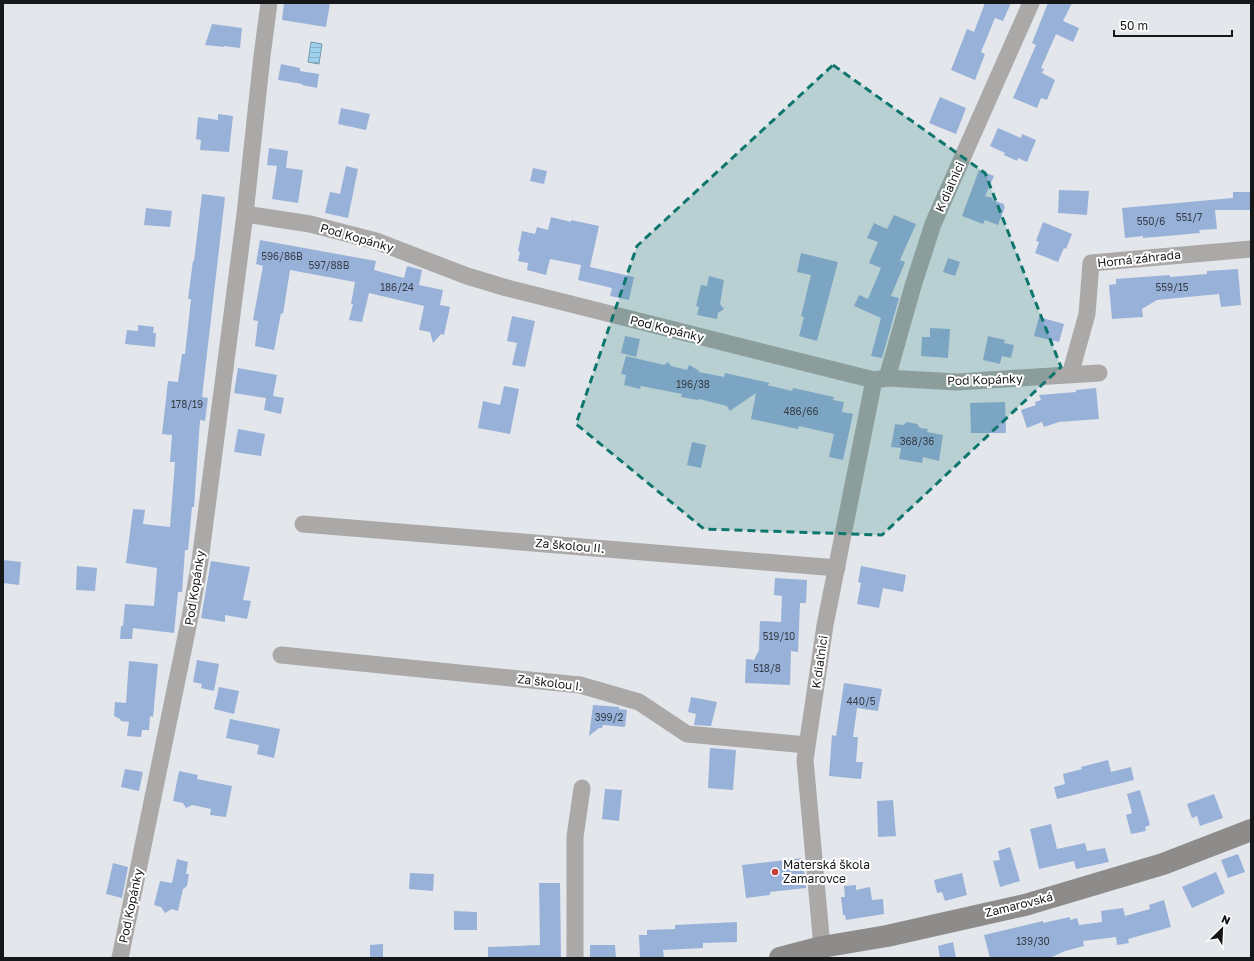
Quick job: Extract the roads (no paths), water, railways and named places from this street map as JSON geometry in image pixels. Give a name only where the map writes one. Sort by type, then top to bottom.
[{"type":"main road","name":"Zamarovská","points":[[780,958],[822,947],[887,936],[1025,905],[1163,864],[1251,830]]},
{"type":"street","name":"Pod Kopánky","points":[[120,958],[191,612],[200,561],[245,214],[269,3]]},
{"type":"street","name":"K diaľnici","points":[[822,947],[805,760],[825,625],[837,568],[880,379],[933,224],[1031,3]]},
{"type":"street","name":"Pod Kopánky","points":[[245,214],[310,224],[376,241],[467,276],[506,288],[880,379],[957,382],[1099,373]]},
{"type":"street","name":"Horná záhrada","points":[[1070,375],[1087,314],[1091,263],[1251,249]]},
{"type":"street","name":"Za školou II.","points":[[303,524],[837,568]]},
{"type":"street","name":"Za školou I.","points":[[281,654],[580,686],[639,702],[687,734],[808,746]]},
{"type":"street","points":[[575,958],[575,837],[582,788]]},
{"type":"water","points":[[311,42],[322,44],[319,64],[308,62]]},
{"type":"place","name":"Materská škola Zamarovce","points":[[775,872]]}]
